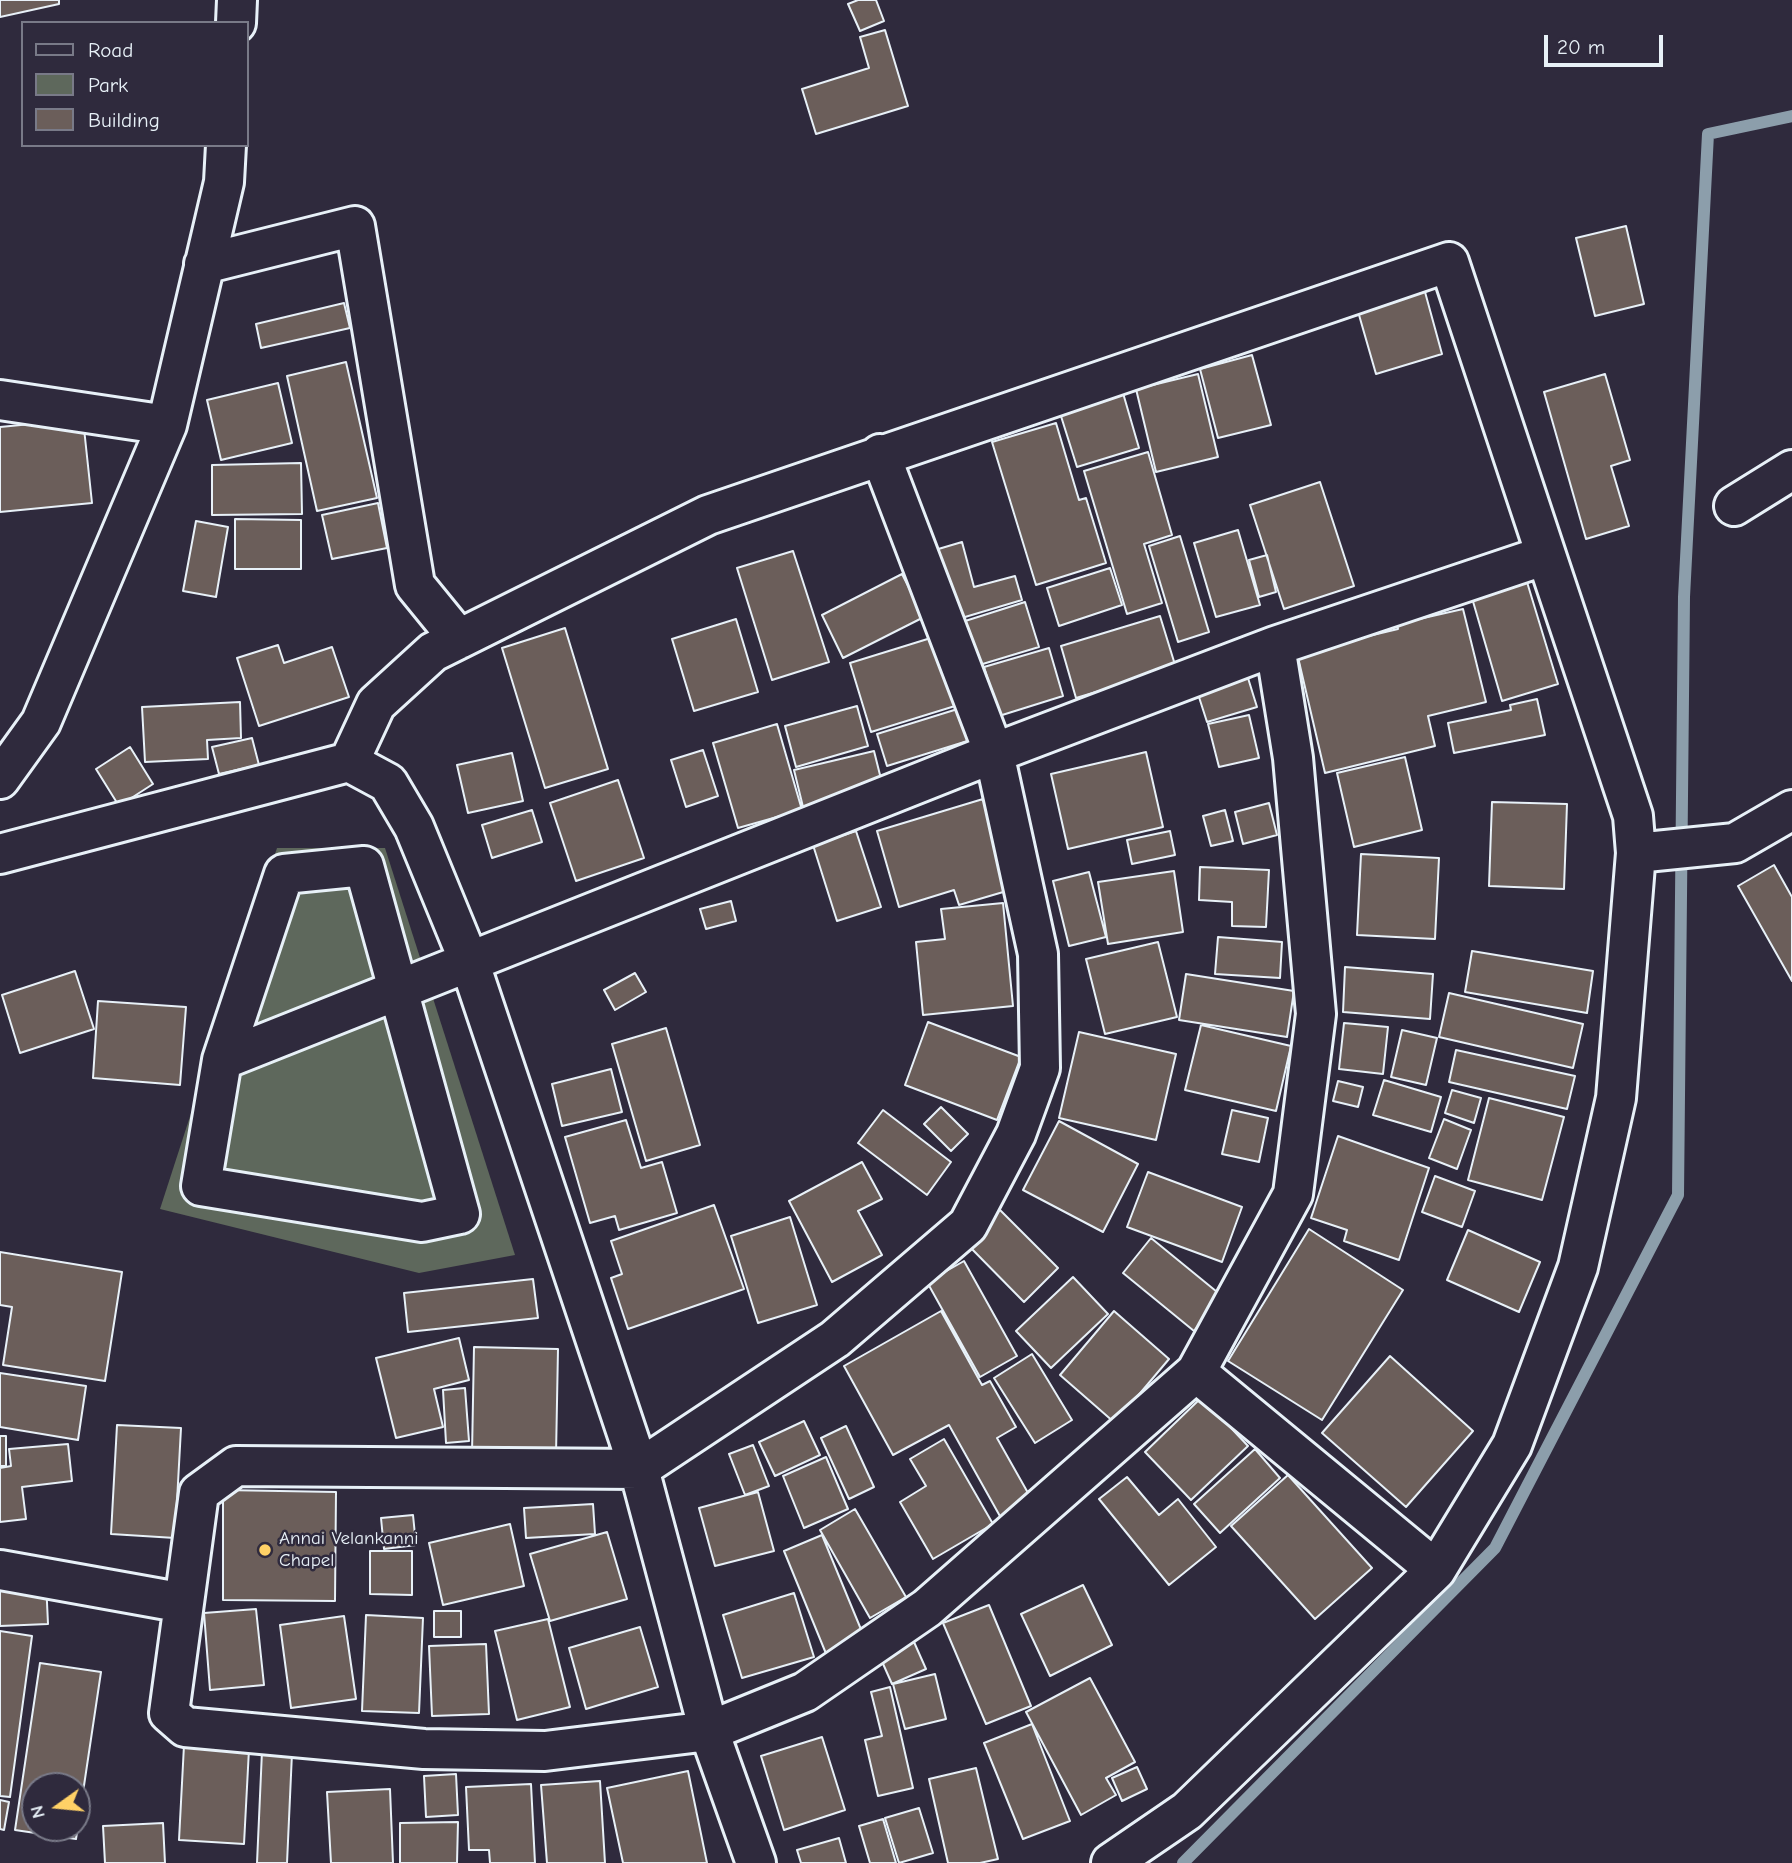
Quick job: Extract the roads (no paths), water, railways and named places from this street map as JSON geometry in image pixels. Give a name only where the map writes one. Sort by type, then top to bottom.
[{"type":"street","points":[[236,21],[237,0]]},
{"type":"street","points":[[0,779],[41,722],[167,425],[224,182],[226,147]]},
{"type":"street","points":[[204,264],[355,226],[415,585],[459,639]]},
{"type":"street","points":[[349,762],[376,705],[433,652],[708,515],[880,454],[1449,262],[1633,816],[1636,853],[1616,1098],[1578,1267],[1512,1445],[1436,1570],[1187,1811],[1111,1863]]},
{"type":"street","points":[[0,400],[167,425]]},
{"type":"street","points":[[880,454],[994,753],[1038,954],[1040,1068],[1016,1134],[968,1225],[835,1339],[639,1469],[236,1466],[199,1493],[169,1713],[185,1727],[424,1749],[545,1751],[709,1731],[805,1692],[927,1608],[1196,1372],[1293,1194],[1316,1014],[1293,758],[1275,646]]},
{"type":"street","points":[[1734,506],[1792,470]]},
{"type":"street","points":[[222,1060],[994,753],[1275,646],[1546,555]]},
{"type":"street","points":[[0,854],[349,762],[388,783],[414,827],[469,961],[639,1469],[709,1731],[756,1863]]},
{"type":"street","points":[[1636,853],[1735,843],[1792,810]]},
{"type":"street","points":[[364,866],[397,991],[460,1214],[422,1222],[201,1186],[222,1060],[284,874],[364,866]]},
{"type":"street","points":[[1196,1372],[1436,1570]]},
{"type":"street","points":[[0,1570],[184,1603]]},
{"type":"waterway","points":[[1183,1863],[1495,1548],[1678,1195],[1684,597],[1708,134],[1792,116]]},
{"type":"place","name":"Annai Velankanni Chapel","points":[[265,1550]]}]
